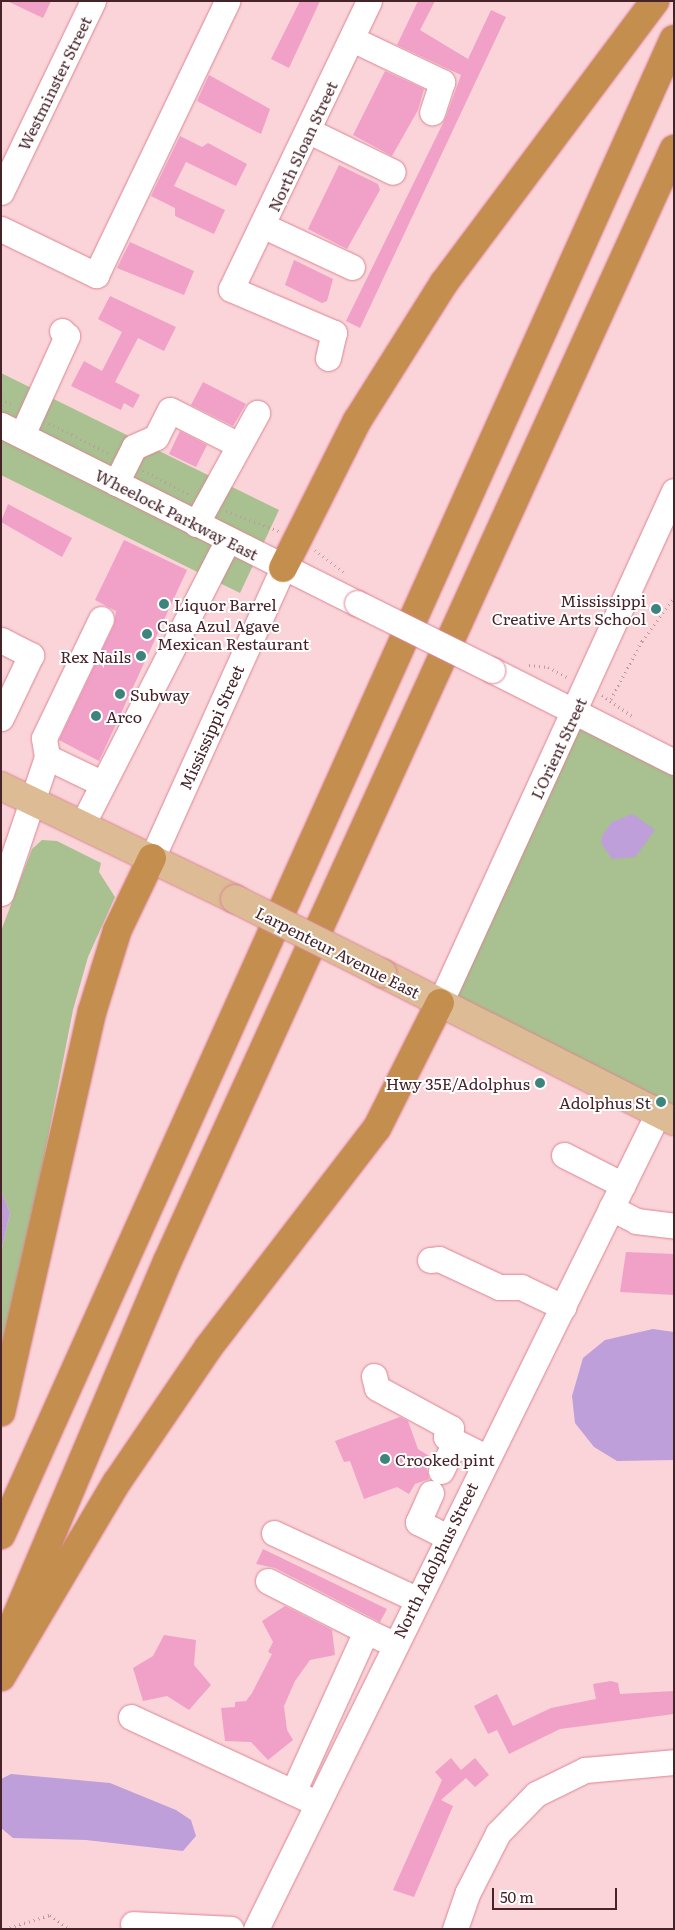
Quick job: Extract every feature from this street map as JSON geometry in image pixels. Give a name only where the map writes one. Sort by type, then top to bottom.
[{"type":"highway","points":[[283,568],[357,421],[444,283],[654,1]]},
{"type":"highway","points":[[1,1535],[674,39]]},
{"type":"highway","points":[[1,1653],[167,1262],[674,149]]},
{"type":"highway","points":[[1,1412],[92,1012],[117,931],[152,858]]},
{"type":"highway","points":[[1,1677],[117,1482],[208,1348],[377,1128],[440,1003]]},
{"type":"main road","name":"Larpenteur Avenue East","points":[[1,786],[152,858],[666,1117]]},
{"type":"street","name":"Westminster Street","points":[[1,192],[93,1]]},
{"type":"street","points":[[1,229],[96,275],[227,1]]},
{"type":"street","name":"North Sloan Street","points":[[328,358],[334,333],[231,289],[264,226],[370,1]]},
{"type":"street","points":[[352,39],[442,82],[432,112]]},
{"type":"street","points":[[309,131],[392,172]]},
{"type":"street","points":[[264,226],[352,267]]},
{"type":"street","points":[[11,430],[67,336],[62,331]]},
{"type":"street","points":[[116,483],[134,447],[156,437],[170,410],[239,445]]},
{"type":"street","points":[[196,524],[256,413]]},
{"type":"street","name":"Wheelock Parkway East","points":[[11,430],[283,568],[507,670],[574,712],[674,762]]},
{"type":"street","name":"L'Orient Street","points":[[440,1003],[674,492]]},
{"type":"street","points":[[82,825],[228,540]]},
{"type":"street","name":"Mississippi Street","points":[[152,858],[283,568]]},
{"type":"street","points":[[1,894],[35,802],[48,758],[44,738],[101,619]]},
{"type":"street","points":[[1,640],[32,655],[1,718]]},
{"type":"street","points":[[48,758],[103,784]]},
{"type":"street","name":"North Adolphus Street","points":[[256,1929],[446,1536],[623,1185],[666,1117]]},
{"type":"street","points":[[564,1155],[623,1185]]},
{"type":"street","points":[[612,1208],[636,1221],[674,1226]]},
{"type":"street","points":[[430,1260],[439,1259],[499,1287],[521,1287],[563,1307]]},
{"type":"street","points":[[374,1376],[377,1388],[451,1428],[446,1438],[486,1457]]},
{"type":"street","points":[[446,1536],[418,1522],[455,1442]]},
{"type":"street","points":[[274,1532],[416,1599]]},
{"type":"street","points":[[268,1581],[394,1644]]},
{"type":"street","points":[[293,1792],[366,1631]]},
{"type":"street","points":[[130,1717],[317,1803]]},
{"type":"street","points":[[455,1929],[468,1892],[498,1833],[536,1794],[593,1768],[674,1762]]},
{"type":"street","points":[[133,1924],[231,1929]]},
{"type":"path","points":[[262,528],[277,527],[281,534]]},
{"type":"path","points":[[316,550],[348,576]]},
{"type":"path","points":[[629,713],[611,699],[642,641],[674,597]]},
{"type":"path","points":[[507,670],[548,667],[563,675]]},
{"type":"path","points":[[5,1929],[50,1915],[69,1929]]},
{"type":"green space","points":[[1,373],[279,510],[240,593],[1,475]]},
{"type":"green space","points":[[575,712],[674,762],[674,1121],[440,1003]]},
{"type":"green space","points":[[42,840],[57,841],[101,863],[99,872],[115,897],[88,957],[73,1010],[1,1377],[1,1252],[10,1213],[1,1190],[1,931],[32,849]]},
{"type":"shaded area","points":[[633,814],[655,830],[635,857],[612,859],[601,843],[603,834],[612,822]]},
{"type":"shaded area","points":[[1,1190],[10,1213],[1,1252]]},
{"type":"shaded area","points":[[653,1329],[674,1332],[674,1460],[617,1461],[594,1447],[575,1423],[572,1396],[583,1358],[605,1340]]},
{"type":"shaded area","points":[[11,1774],[110,1783],[176,1810],[191,1820],[196,1836],[183,1851],[86,1840],[13,1838],[1,1828],[1,1779]]},
{"type":"building","points":[[7,1],[51,1],[43,18]]},
{"type":"building","points":[[300,1],[320,1],[289,68],[271,59]]},
{"type":"building","points":[[418,1],[435,1],[420,30],[468,59],[491,10],[506,17],[360,328],[346,321],[446,117],[461,75],[397,45]]},
{"type":"building","points":[[385,71],[424,89],[418,110],[392,156],[353,135]]},
{"type":"building","points":[[209,75],[270,109],[261,134],[197,101]]},
{"type":"building","points":[[180,136],[202,147],[208,143],[247,164],[236,186],[186,162],[174,186],[225,210],[214,234],[175,216],[175,208],[151,196]]},
{"type":"building","points":[[339,165],[378,184],[380,190],[347,249],[308,229]]},
{"type":"building","points":[[130,242],[194,271],[184,295],[117,268]]},
{"type":"building","points":[[294,260],[333,279],[327,301],[322,303],[285,285]]},
{"type":"building","points":[[110,296],[176,327],[164,351],[138,338],[115,382],[140,395],[133,408],[124,403],[121,410],[71,386],[84,361],[102,371],[122,332],[98,319]]},
{"type":"building","points":[[203,382],[246,404],[233,426],[191,405]]},
{"type":"building","points":[[180,431],[207,445],[196,467],[169,454]]},
{"type":"building","points":[[8,504],[72,538],[62,557],[1,522]]},
{"type":"building","points":[[124,540],[187,570],[99,761],[59,740],[114,625],[116,611],[95,600]]},
{"type":"building","points":[[626,1252],[674,1254],[674,1295],[620,1292]]},
{"type":"building","name":"Crooked pint","points":[[400,1417],[408,1421],[418,1449],[429,1456],[426,1465],[429,1479],[415,1484],[409,1494],[397,1487],[364,1499],[350,1461],[344,1462],[335,1441]]},
{"type":"building","points":[[263,1549],[387,1609],[380,1622],[275,1568],[256,1564]]},
{"type":"building","points":[[285,1606],[332,1630],[335,1655],[310,1660],[295,1681],[284,1706],[287,1730],[293,1740],[268,1760],[251,1742],[225,1741],[221,1708],[235,1707],[235,1702],[246,1701],[252,1693],[272,1654],[268,1652],[273,1642],[262,1621]]},
{"type":"building","points":[[164,1635],[196,1640],[194,1665],[211,1685],[189,1710],[167,1696],[143,1701],[133,1668],[153,1656]]},
{"type":"building","points":[[611,1681],[618,1683],[620,1694],[674,1691],[674,1714],[560,1729],[509,1754],[497,1730],[488,1734],[474,1706],[497,1694],[513,1726],[551,1708],[596,1699],[593,1684]]},
{"type":"building","points":[[451,1758],[461,1770],[475,1758],[489,1775],[475,1787],[466,1778],[441,1800],[453,1806],[414,1897],[393,1890],[442,1780],[435,1772]]},
{"type":"place","name":"Liquor Barrel","points":[[164,604]]},
{"type":"place","name":"Mississippi Creative Arts School","points":[[656,609]]},
{"type":"place","name":"Casa Azul Agave Mexican Restaurant","points":[[147,634]]},
{"type":"place","name":"Rex Nails","points":[[141,656]]},
{"type":"place","name":"Subway","points":[[120,694]]},
{"type":"place","name":"Arco","points":[[96,716]]},
{"type":"place","name":"Hwy 35E/Adolphus","points":[[540,1083]]},
{"type":"place","name":"Adolphus St","points":[[661,1102]]},
{"type":"place","name":"Crooked pint","points":[[385,1459]]}]
